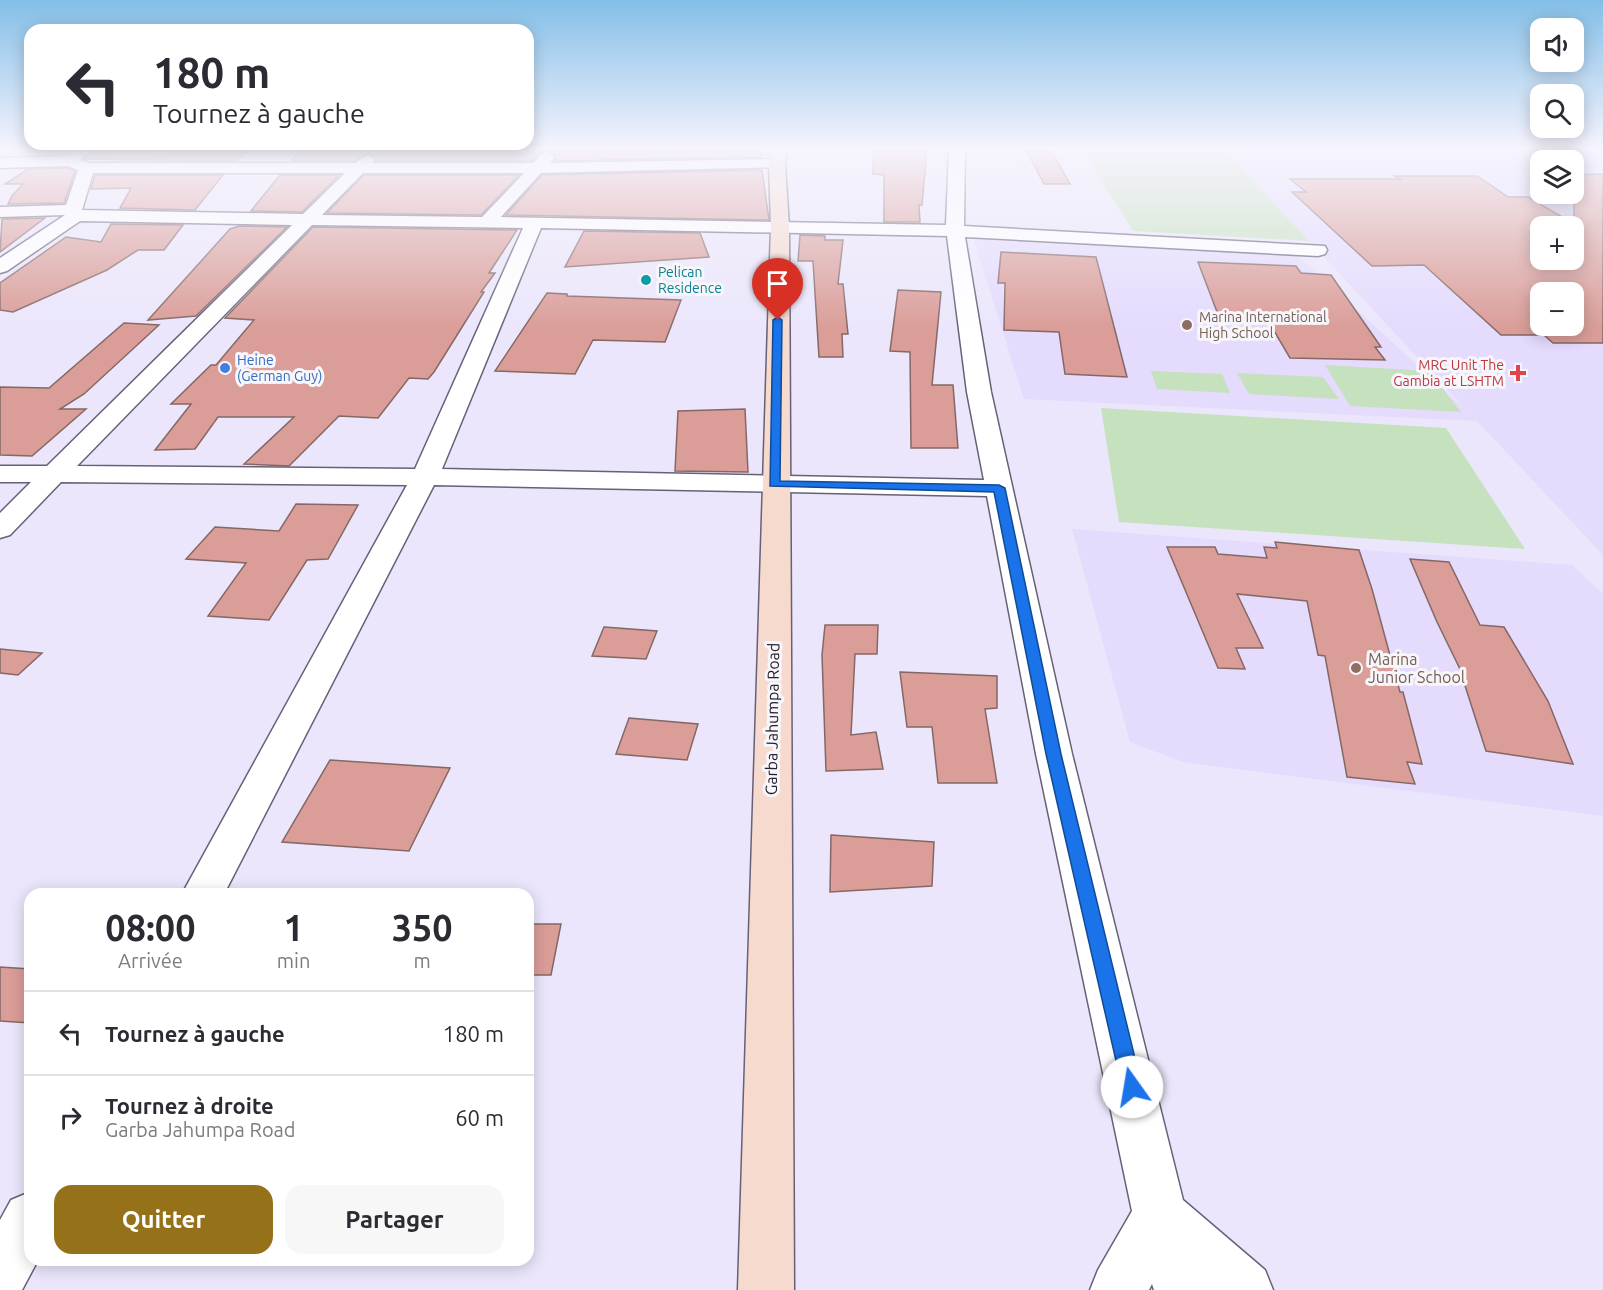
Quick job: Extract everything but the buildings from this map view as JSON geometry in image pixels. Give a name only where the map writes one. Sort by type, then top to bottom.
[{"type":"street","points":[[0,267],[75,212],[76,208]]},
{"type":"street","points":[[0,529],[316,208]]},
{"type":"street","points":[[487,222],[500,208]]},
{"type":"street","name":"Garba Jahumpa Road","points":[[766,1290],[774,484],[780,208]]},
{"type":"street","points":[[956,208],[955,231],[979,392],[1054,754],[1160,1215],[1182,1290]]},
{"type":"street","points":[[0,212],[75,212],[128,218],[780,226],[955,231],[1318,250]]},
{"type":"street","points":[[206,888],[425,477],[534,224]]},
{"type":"street","points":[[0,474],[425,477],[999,488]]},
{"type":"street","points":[[1118,1290],[1160,1215]]},
{"type":"street","points":[[1160,1215],[1245,1290]]},
{"type":"street","points":[[0,1275],[24,1230]]},
{"type":"shaded area","points":[[1279,208],[1603,208],[1603,555],[1477,421],[1024,399],[972,234],[1294,252],[1468,412]]},
{"type":"shaded area","name":"Marina Junior School","points":[[1072,529],[1572,565],[1603,594],[1603,816],[1183,762],[1130,742]]},
{"type":"green space","points":[[1119,208],[1278,208],[1309,241],[1133,231]]},
{"type":"green space","points":[[1325,365],[1429,371],[1461,412],[1350,406]]},
{"type":"green space","points":[[1151,371],[1222,374],[1230,393],[1157,389]]},
{"type":"green space","points":[[1237,373],[1323,377],[1339,399],[1249,394]]},
{"type":"green space","points":[[1101,408],[1446,428],[1525,549],[1119,522]]},
{"type":"place","name":"Pelican Residence","points":[[646,280]]},
{"type":"place","name":"Marina International High School","points":[[1187,325]]},
{"type":"place","name":"Heine (German Guy)","points":[[225,368]]},
{"type":"place","name":"MRC Unit The Gambia at LSHTM","points":[[1518,373]]},
{"type":"place","name":"Marina Junior School","points":[[1356,668]]},
{"type":"route","points":[[778,320],[774,484],[999,488],[1054,754],[1132,1087]]}]
